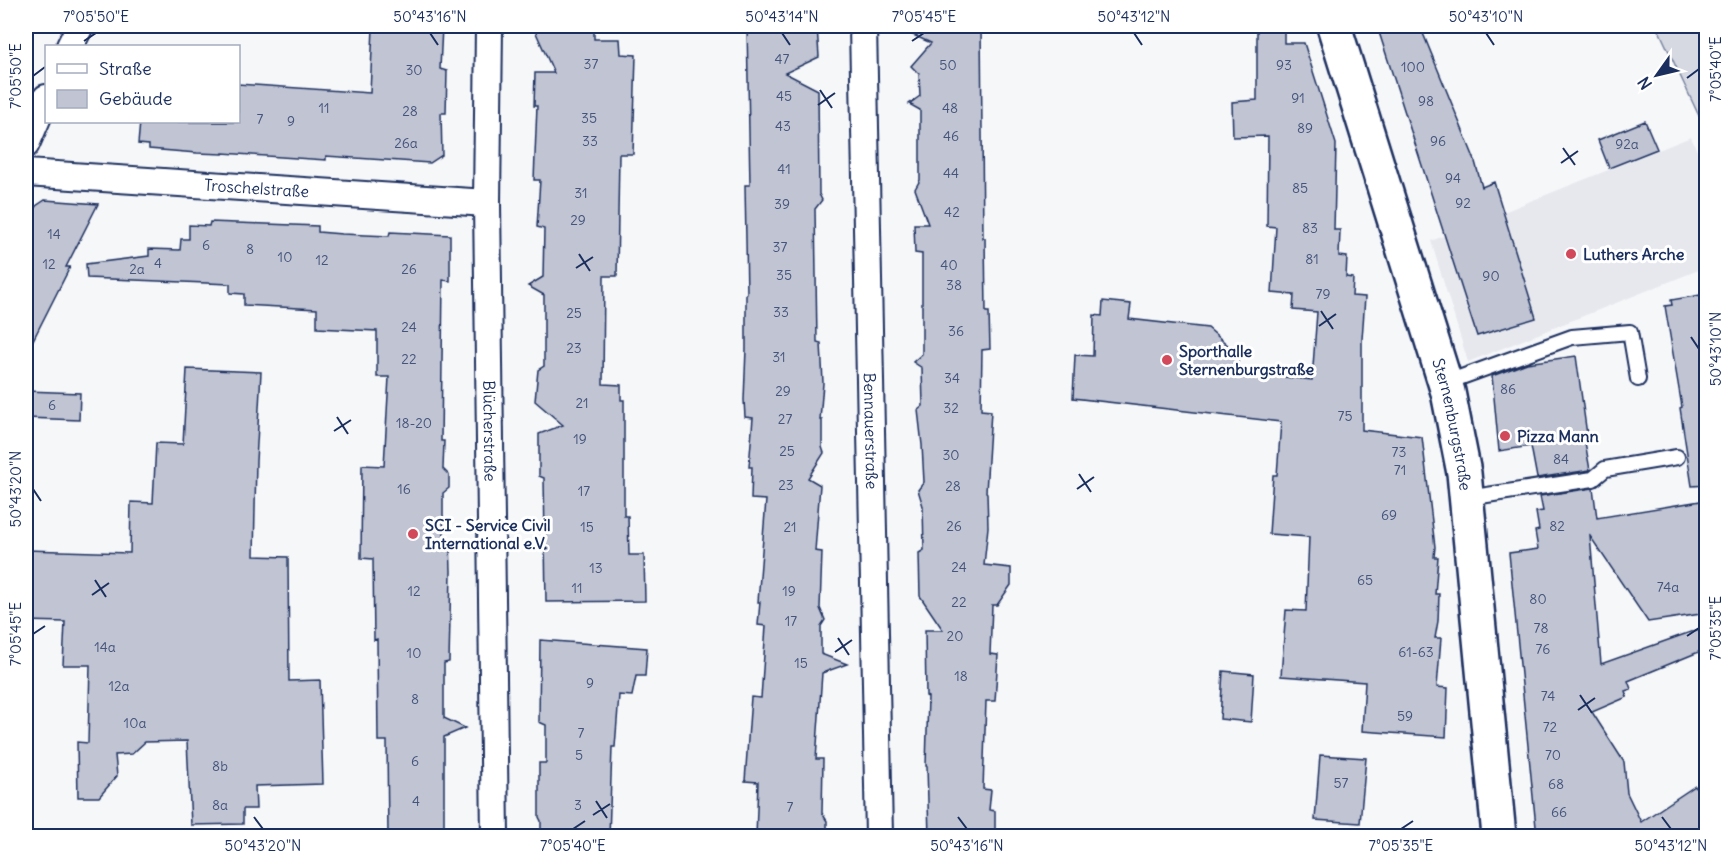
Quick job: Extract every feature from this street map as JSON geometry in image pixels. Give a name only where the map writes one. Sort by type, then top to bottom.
[{"type":"street","points":[[70,45],[80,26]]},
{"type":"street","name":"Blücherstraße","points":[[489,26],[487,203],[495,837]]},
{"type":"street","name":"Bennauerstraße","points":[[863,26],[879,837]]},
{"type":"street","name":"Sternenburgstraße","points":[[1334,26],[1445,383],[1464,473],[1499,837]]},
{"type":"street","points":[[26,144],[45,100]]},
{"type":"street","name":"Troschelstraße","points":[[26,173],[487,203]]},
{"type":"lane","points":[[1445,383],[1572,337],[1630,332],[1638,379]]},
{"type":"lane","points":[[1467,498],[1593,479],[1605,469],[1677,457]]},
{"type":"shaded area","points":[[1657,26],[1706,26],[1706,131]]},
{"type":"shaded area","name":"Luthers Arche","points":[[1691,137],[1706,171],[1706,267],[1468,362],[1431,241]]},
{"type":"building","points":[[391,26],[442,26],[440,69],[447,71],[446,113],[441,113],[442,155],[430,163],[326,156],[326,160],[197,153],[149,149],[149,145],[138,144],[140,123],[240,123],[240,84],[370,93],[373,28],[391,29]]},
{"type":"building","points":[[533,26],[594,26],[594,39],[620,39],[621,54],[636,55],[633,154],[619,154],[617,276],[604,276],[603,384],[621,385],[621,400],[624,400],[624,516],[628,516],[629,555],[644,555],[645,601],[546,602],[544,478],[539,476],[539,434],[563,425],[535,401],[538,370],[544,366],[544,295],[528,286],[543,277],[544,229],[537,227],[540,180],[534,180],[537,106],[534,106],[535,73],[554,73]]},
{"type":"building","points":[[747,26],[817,26],[819,57],[785,73],[818,90],[819,194],[822,200],[815,209],[817,342],[821,343],[823,383],[820,420],[822,420],[824,453],[808,478],[820,485],[815,551],[822,552],[820,608],[825,620],[821,626],[821,654],[847,664],[822,673],[816,759],[823,759],[822,813],[827,821],[827,837],[756,837],[758,782],[745,781],[751,697],[761,698],[766,626],[758,625],[760,602],[758,602],[766,500],[751,499],[752,467],[749,467],[753,418],[745,417],[744,400],[747,294],[745,185],[750,185]]},
{"type":"building","points":[[893,26],[981,26],[983,238],[985,238],[986,312],[989,312],[990,349],[982,350],[981,410],[991,411],[986,492],[988,527],[984,565],[1011,568],[1011,585],[997,605],[992,605],[990,654],[998,655],[995,701],[986,701],[983,789],[991,790],[989,810],[995,811],[995,837],[929,837],[925,630],[943,630],[920,596],[919,553],[924,550],[923,506],[918,490],[924,482],[918,410],[923,406],[922,368],[913,362],[922,354],[922,254],[915,253],[914,224],[928,224],[915,189],[920,180],[920,110],[909,104],[920,96],[919,74],[911,66],[931,43]]},
{"type":"building","points":[[1257,26],[1284,26],[1284,43],[1304,43],[1336,144],[1334,230],[1340,230],[1339,256],[1347,257],[1346,277],[1353,278],[1352,296],[1365,297],[1362,339],[1362,430],[1422,437],[1435,547],[1434,557],[1438,557],[1435,594],[1439,594],[1438,621],[1435,638],[1441,638],[1437,687],[1448,688],[1446,737],[1362,731],[1365,682],[1281,676],[1286,610],[1306,611],[1309,537],[1269,534],[1273,475],[1277,475],[1281,422],[1073,398],[1075,355],[1093,356],[1094,315],[1102,316],[1103,301],[1131,304],[1129,319],[1208,328],[1229,346],[1239,348],[1237,372],[1312,380],[1317,312],[1293,310],[1294,295],[1272,293],[1276,227],[1267,226],[1268,136],[1233,137],[1232,102],[1257,100]]},
{"type":"building","points":[[1377,26],[1420,26],[1474,158],[1482,187],[1494,182],[1536,318],[1477,336]]},
{"type":"building","points":[[1645,121],[1657,149],[1609,168],[1598,140]]},
{"type":"building","points":[[45,200],[98,204],[66,267],[70,267],[26,354],[26,228],[36,206]]},
{"type":"building","points":[[210,222],[318,226],[318,232],[342,234],[389,236],[390,232],[450,235],[450,281],[443,280],[441,441],[444,441],[443,469],[449,475],[449,488],[443,493],[443,515],[444,535],[450,541],[451,571],[449,662],[444,663],[444,718],[465,728],[444,737],[444,837],[388,837],[387,741],[378,741],[377,639],[374,640],[373,559],[361,558],[362,465],[384,466],[389,377],[377,377],[377,331],[317,328],[317,309],[244,305],[244,294],[230,293],[230,284],[87,278],[86,264],[149,256],[149,249],[180,250],[181,239],[189,239],[189,225],[209,226]]},
{"type":"building","points":[[1707,294],[1707,485],[1692,486],[1680,408],[1682,407],[1665,306],[1672,305],[1671,300]]},
{"type":"building","points":[[1576,356],[1590,470],[1537,478],[1531,446],[1499,451],[1492,376],[1527,363]]},
{"type":"building","points":[[187,369],[261,372],[254,556],[288,557],[289,681],[320,680],[323,784],[255,786],[256,809],[243,809],[243,824],[191,825],[187,741],[145,742],[132,754],[115,755],[117,776],[99,797],[78,797],[77,742],[88,743],[90,665],[63,665],[65,622],[26,621],[26,550],[130,553],[131,502],[153,503],[156,443],[183,444]]},
{"type":"building","points":[[26,391],[80,393],[79,420],[26,418]]},
{"type":"building","points":[[1593,488],[1597,518],[1707,500],[1707,613],[1648,622],[1590,536],[1601,664],[1699,629],[1706,649],[1628,681],[1631,689],[1625,691],[1627,697],[1592,712],[1624,762],[1627,793],[1641,822],[1695,786],[1707,805],[1707,837],[1537,837],[1509,553],[1538,549],[1535,531],[1539,530],[1536,512],[1543,511],[1540,496]]},
{"type":"building","points":[[540,640],[647,648],[645,676],[636,676],[632,696],[619,695],[615,747],[612,747],[609,837],[550,837],[541,829],[539,763],[546,763],[546,725],[539,722]]},
{"type":"building","points":[[1223,671],[1254,674],[1251,722],[1220,719]]},
{"type":"building","points":[[1320,755],[1366,758],[1360,823],[1315,820]]},
{"type":"place","name":"Luthers Arche","points":[[1571,254]]},
{"type":"place","name":"Sporthalle Sternenburgstraße","points":[[1167,360]]},
{"type":"place","name":"Pizza Mann","points":[[1505,436]]},
{"type":"place","name":"SCI - Service Civil International e.V.","points":[[413,534]]}]
